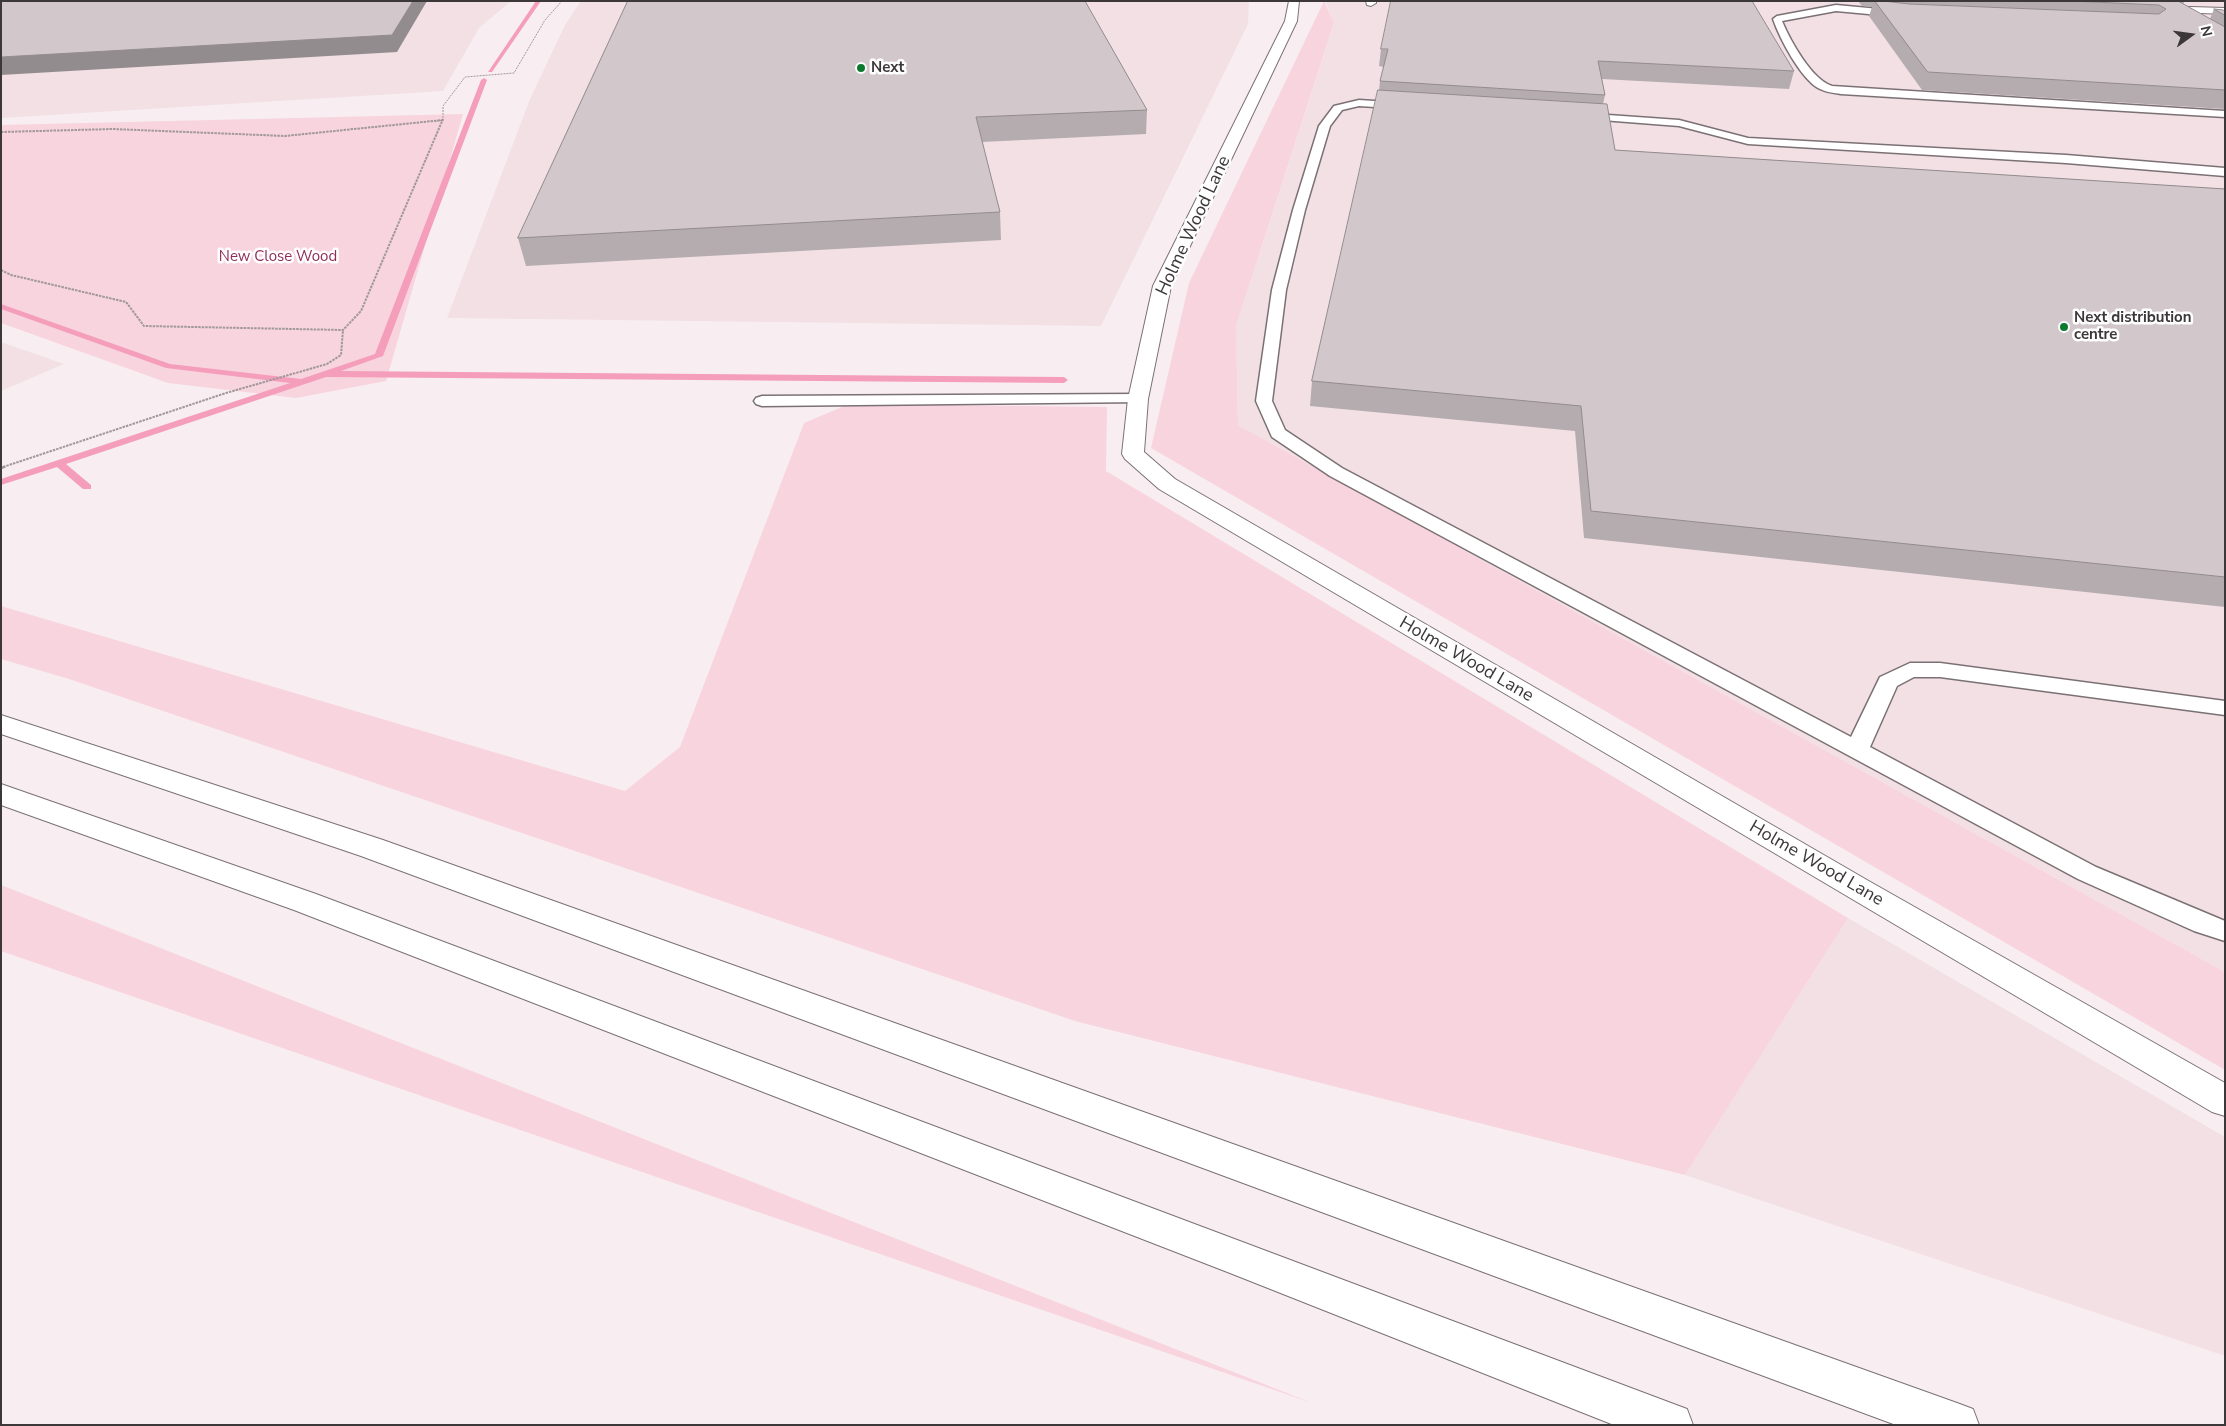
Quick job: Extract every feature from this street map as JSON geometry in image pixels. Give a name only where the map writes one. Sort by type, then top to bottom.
[{"type":"main road","name":"Holme Wood Lane","points":[[1294,1],[1292,21],[1162,286],[1138,398],[1133,454],[1168,484],[1847,883],[2225,1101]]},
{"type":"main road","points":[[2148,9],[2225,11]]},
{"type":"main road","points":[[1,724],[372,848],[1958,1425]]},
{"type":"main road","points":[[1,794],[305,902],[1671,1425]]},
{"type":"lane","points":[[1914,15],[1836,8],[1777,19],[1780,30],[1814,80],[1823,87],[1832,89],[2225,114]]},
{"type":"lane","points":[[2167,9],[2186,20],[2195,20]]},
{"type":"lane","points":[[1425,107],[1359,103],[1338,108],[1325,126],[1299,210],[1279,290],[1264,401],[1278,433],[1336,472],[2087,873],[2203,924],[2225,931]]},
{"type":"lane","points":[[1568,116],[1679,123],[1748,141],[2066,159],[2225,172]]},
{"type":"lane","points":[[762,401],[1138,398]]},
{"type":"lane","points":[[1856,751],[1888,682],[1910,670],[1940,670],[2225,708]]},
{"type":"path","points":[[1,468],[226,393],[327,364],[340,355],[343,330],[361,311],[443,120],[443,106],[466,77],[514,73],[545,20],[562,1]]},
{"type":"path","points":[[1,132],[113,129],[285,136],[443,120]]},
{"type":"path","points":[[1,270],[10,275],[126,302],[144,326],[343,330]]},
{"type":"shaded area","points":[[1,1],[511,1],[479,28],[443,91],[1,118]]},
{"type":"shaded area","points":[[581,1],[1249,1],[1248,24],[1101,326],[447,318],[530,99],[565,25]]},
{"type":"shaded area","points":[[1325,1],[2225,1],[2225,972],[1238,425],[1236,326],[1334,24]]},
{"type":"shaded area","points":[[1,342],[64,364],[1,391]]},
{"type":"shaded area","points":[[1848,918],[2225,1137],[2225,1356],[1685,1175]]},
{"type":"green space","points":[[1324,1],[1334,23],[1236,326],[1238,425],[2225,972],[2225,1070],[1151,448],[1189,283]]},
{"type":"green space","name":"New Close Wood","points":[[463,114],[386,381],[296,398],[168,383],[1,323],[1,125]]},
{"type":"green space","points":[[849,404],[1107,407],[1106,471],[1848,918],[1685,1175],[1075,1021],[69,679],[1,659],[1,606],[625,791],[680,747],[804,423]]},
{"type":"green space","points":[[1,885],[1312,1403],[1,951]]},
{"type":"building","points":[[1,1],[413,1],[392,35],[1,57]]},
{"type":"building","name":"Next","points":[[628,1],[1085,1],[1147,110],[976,117],[1000,212],[518,238]]},
{"type":"building","points":[[1391,1],[1752,1],[1794,71],[1598,61],[1605,95],[1380,81],[1388,49],[1381,49]]},
{"type":"building","points":[[1875,1],[2159,14],[2166,9],[2159,5],[2071,1],[2178,1],[2225,27],[2225,90],[1928,72]]},
{"type":"building","points":[[2214,9],[2225,11],[2225,15]]},
{"type":"building","points":[[1378,90],[1607,104],[1615,150],[2225,189],[2225,577],[1591,511],[1581,406],[1312,381]]},
{"type":"waterway","points":[[490,71],[539,1]]},
{"type":"waterway","points":[[325,374],[379,356],[484,80]]},
{"type":"waterway","points":[[1,306],[169,366],[298,381]]},
{"type":"waterway","points":[[1,482],[325,374]]},
{"type":"waterway","points":[[325,374],[1064,380]]},
{"type":"waterway","points":[[59,463],[87,487]]},
{"type":"place","name":"Next","points":[[861,68]]},
{"type":"place","name":"Next distribution centre","points":[[2064,327]]}]
